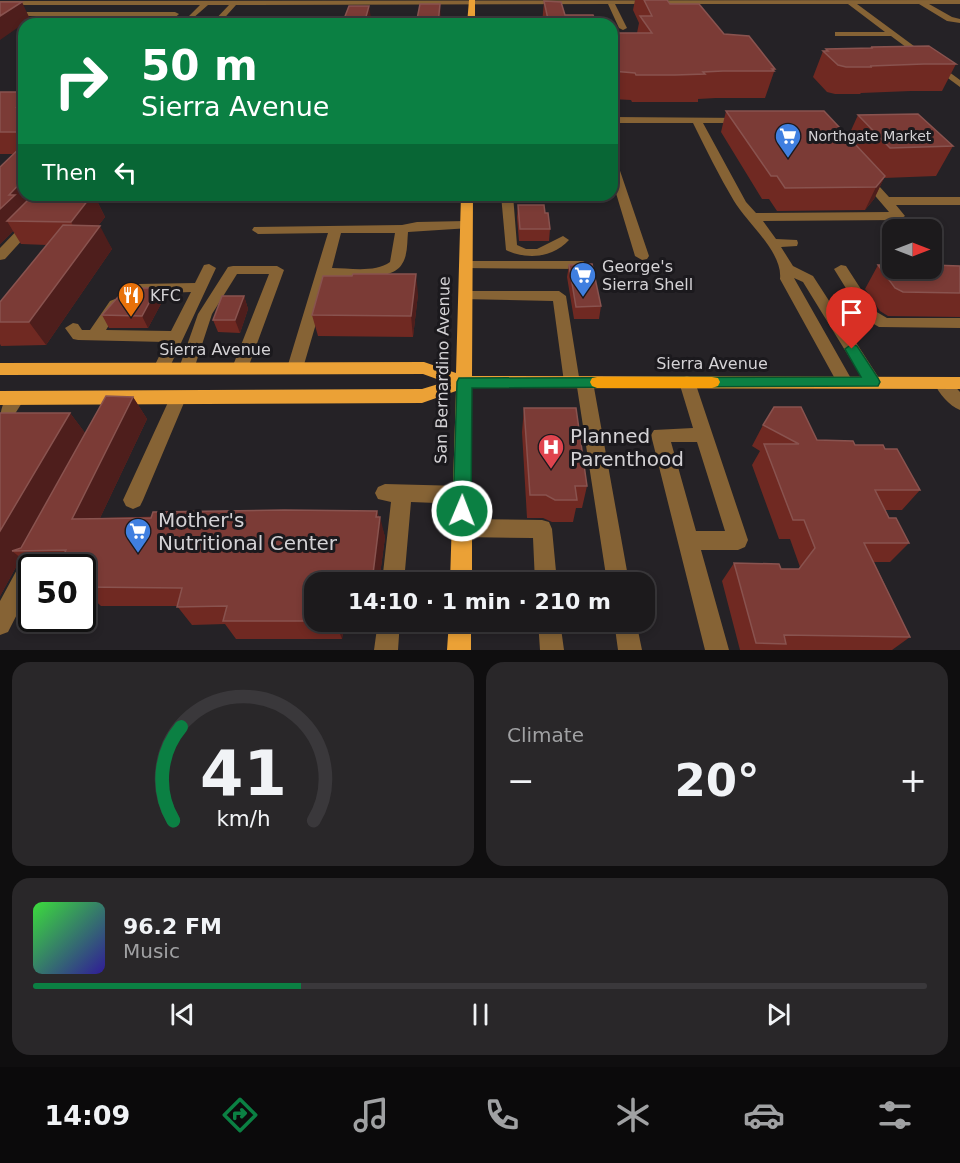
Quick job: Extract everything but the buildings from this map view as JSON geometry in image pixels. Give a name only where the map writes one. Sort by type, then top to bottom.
[{"type":"main road","points":[[471,18],[472,1]]},
{"type":"main road","name":"San Bernardino Avenue","points":[[461,572],[467,201]]},
{"type":"main road","name":"Sierra Avenue","points":[[0,369],[424,368],[464,382]]},
{"type":"main road","points":[[0,374],[22,369]]},
{"type":"main road","name":"Sierra Avenue","points":[[8,398],[115,406],[178,398],[422,396],[464,382],[960,383]]},
{"type":"main road","points":[[459,650],[460,632]]},
{"type":"street","points":[[0,3],[29,1],[148,3],[960,2]]},
{"type":"street","points":[[848,1],[960,84]]},
{"type":"street","points":[[610,2],[623,28]]},
{"type":"street","points":[[921,2],[960,21]]},
{"type":"street","points":[[135,14],[148,3]]},
{"type":"street","points":[[192,17],[206,3]]},
{"type":"street","points":[[220,18],[234,3]]},
{"type":"street","points":[[77,18],[82,14]]},
{"type":"street","points":[[0,15],[175,14],[171,18]]},
{"type":"street","points":[[838,34],[893,34]]},
{"type":"street","points":[[618,120],[752,120]]},
{"type":"street","points":[[696,120],[741,203],[772,243],[788,269],[808,279],[873,382]]},
{"type":"street","points":[[753,217],[898,216],[856,167]]},
{"type":"street","points":[[618,181],[642,256]]},
{"type":"street","points":[[507,201],[511,247],[528,253],[544,253],[563,240]]},
{"type":"street","points":[[886,201],[960,201]]},
{"type":"street","points":[[0,256],[38,215]]},
{"type":"street","points":[[258,230],[402,229],[417,226],[466,225]]},
{"type":"street","points":[[295,368],[336,229]]},
{"type":"street","points":[[324,272],[376,272],[390,269],[396,262],[402,229]]},
{"type":"street","points":[[772,243],[792,243]]},
{"type":"street","points":[[466,265],[584,265]]},
{"type":"street","points":[[161,369],[209,268]]},
{"type":"street","points":[[788,269],[787,279],[845,382]]},
{"type":"street","points":[[841,269],[870,315],[884,323],[960,323]]},
{"type":"street","points":[[187,368],[205,314],[233,270],[277,270],[240,368]]},
{"type":"street","points":[[94,336],[113,305],[135,289],[200,287]]},
{"type":"street","points":[[466,296],[559,296],[616,572]]},
{"type":"street","points":[[73,328],[78,335],[176,337]]},
{"type":"street","points":[[687,382],[738,540],[688,541]]},
{"type":"street","points":[[942,383],[960,403]]},
{"type":"street","points":[[0,423],[8,398]]},
{"type":"street","points":[[133,500],[178,398]]},
{"type":"street","points":[[704,435],[660,435],[717,650]]},
{"type":"street","points":[[393,572],[393,493],[462,495]]},
{"type":"street","points":[[462,528],[542,529],[545,572]]},
{"type":"street","points":[[0,624],[50,530]]},
{"type":"street","points":[[386,650],[388,632]]},
{"type":"street","points":[[550,632],[552,650]]},
{"type":"street","points":[[627,632],[630,650]]},
{"type":"slow traffic","points":[[597,382],[712,382]]},
{"type":"place","name":"Northgate Market","points":[[788,159]]},
{"type":"place","name":"George's Sierra Shell","points":[[583,298]]},
{"type":"place","name":"KFC","points":[[131,318]]},
{"type":"place","name":"Planned Parenthood","points":[[551,470]]},
{"type":"place","name":"Mother's Nutritional Center","points":[[138,554]]},
{"type":"route","points":[[462,511],[464,382],[873,382],[852,349]]}]
